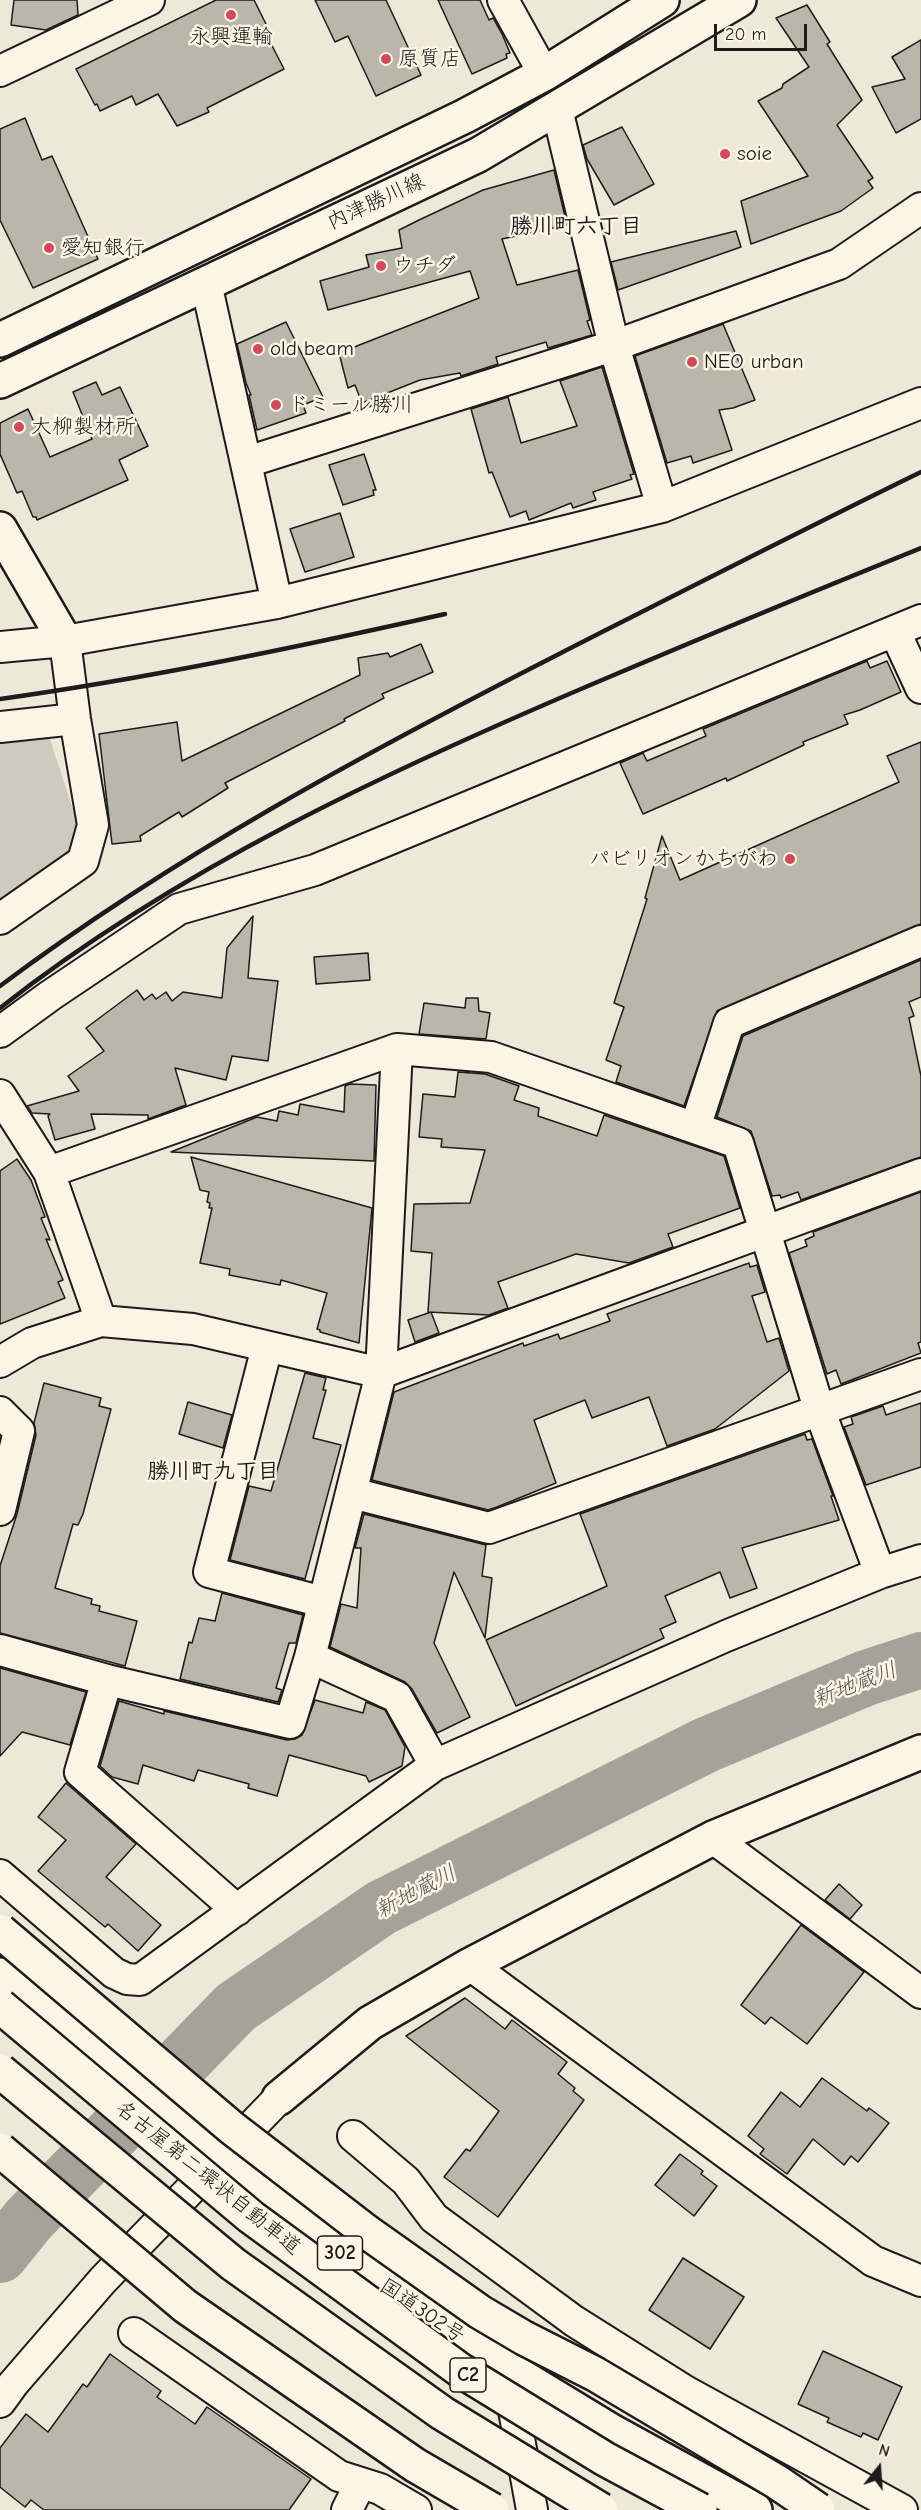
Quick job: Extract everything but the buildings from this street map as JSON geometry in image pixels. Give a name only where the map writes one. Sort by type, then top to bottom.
[{"type":"main road","name":"内津勝川線","points":[[0,340],[465,116],[544,74],[662,0]]},
{"type":"main road","name":"内津勝川線","points":[[0,381],[478,155],[740,0]]},
{"type":"main road","points":[[0,529],[65,641]]},
{"type":"main road","points":[[279,2098],[370,2024],[470,1965],[713,1838],[921,1752]]},
{"type":"main road","points":[[0,1931],[232,2128],[367,2232],[480,2312],[524,2338],[595,2374],[777,2482],[818,2510]]},
{"type":"main road","name":"国道302号","points":[[0,1975],[211,2152],[364,2271],[496,2361],[613,2432],[754,2510]]},
{"type":"main road","name":"名古屋第二環状自動車道","points":[[0,2007],[251,2217],[460,2370],[605,2460],[700,2510]]},
{"type":"main road","name":"国道302号","points":[[0,2014],[30,2021],[89,2049]]},
{"type":"main road","name":"C2","points":[[0,2071],[233,2264],[441,2413],[601,2510]]},
{"type":"main road","points":[[0,2150],[185,2306],[415,2465],[492,2510]]},
{"type":"street","points":[[0,72],[149,0]]},
{"type":"street","points":[[503,0],[544,74]]},
{"type":"street","points":[[557,109],[614,346],[662,507]]},
{"type":"street","points":[[247,462],[614,346],[839,264],[921,208]]},
{"type":"street","points":[[206,283],[277,603]]},
{"type":"street","points":[[0,647],[65,641],[277,603],[662,507],[921,404]]},
{"type":"street","points":[[0,1032],[179,909],[315,870],[908,626],[921,688]]},
{"type":"street","points":[[0,919],[83,861],[93,825],[75,719],[65,641]]},
{"type":"street","points":[[0,727],[75,719]]},
{"type":"street","points":[[695,1128],[729,1023],[921,940]]},
{"type":"street","points":[[0,1650],[106,1680],[290,1723],[310,1657],[381,1373],[397,1049]]},
{"type":"street","points":[[49,1172],[397,1049],[491,1057],[738,1143],[819,1409],[880,1573]]},
{"type":"street","points":[[0,1095],[49,1172],[101,1321]]},
{"type":"street","points":[[0,1362],[32,1343],[101,1321],[193,1329],[381,1373],[765,1234],[921,1174]]},
{"type":"street","points":[[267,1347],[209,1572],[323,1602]]},
{"type":"street","points":[[352,1493],[489,1528],[921,1374]]},
{"type":"street","points":[[0,1412],[19,1431],[0,1510]]},
{"type":"street","points":[[0,1875],[114,1973],[127,1979],[141,1980],[435,1766],[726,1636],[880,1573],[921,1560]]},
{"type":"street","points":[[310,1657],[397,1697],[435,1766]]},
{"type":"street","points":[[106,1680],[80,1772],[237,1910]]},
{"type":"street","points":[[713,1838],[921,1993]]},
{"type":"street","points":[[470,1965],[873,2261],[921,2281]]},
{"type":"street","points":[[0,2402],[211,2152],[279,2098]]},
{"type":"street","points":[[354,2136],[406,2181],[434,2218],[574,2321],[659,2375],[891,2507]]},
{"type":"street","points":[[134,2332],[339,2476],[353,2497],[380,2489],[416,2510]]},
{"type":"street","points":[[532,2510],[496,2361],[538,2355],[608,2387],[624,2386],[659,2375]]},
{"type":"shaded area","points":[[48,733],[79,828],[71,858],[0,903],[0,739]]},
{"type":"waterway","name":"新地蔵川","points":[[0,2255],[29,2219],[236,2007],[381,1908],[706,1745],[866,1678],[921,1660]]},
{"type":"railway","points":[[0,986],[66,938],[203,849],[344,767],[561,653],[921,472]]},
{"type":"railway","points":[[0,1008],[68,957],[139,911],[212,867],[363,788],[517,716],[921,548]]},
{"type":"railway","points":[[0,699],[112,682],[224,661],[445,614]]},
{"type":"place","name":"永興運輸","points":[[231,15]]},
{"type":"place","name":"原質店","points":[[386,59]]},
{"type":"place","name":"soie","points":[[725,154]]},
{"type":"place","name":"愛知銀行","points":[[49,248]]},
{"type":"place","name":"ウチダ","points":[[381,266]]},
{"type":"place","name":"old beam","points":[[258,349]]},
{"type":"place","name":"NEO urban","points":[[692,362]]},
{"type":"place","name":"ドミール勝川","points":[[276,405]]},
{"type":"place","name":"大柳製材所","points":[[19,427]]},
{"type":"place","name":"パビリオンかちがわ","points":[[790,859]]},
{"type":"district","name":"勝川町六丁目","points":[[576,227]]},
{"type":"district","name":"勝川町九丁目","points":[[213,1472]]}]
